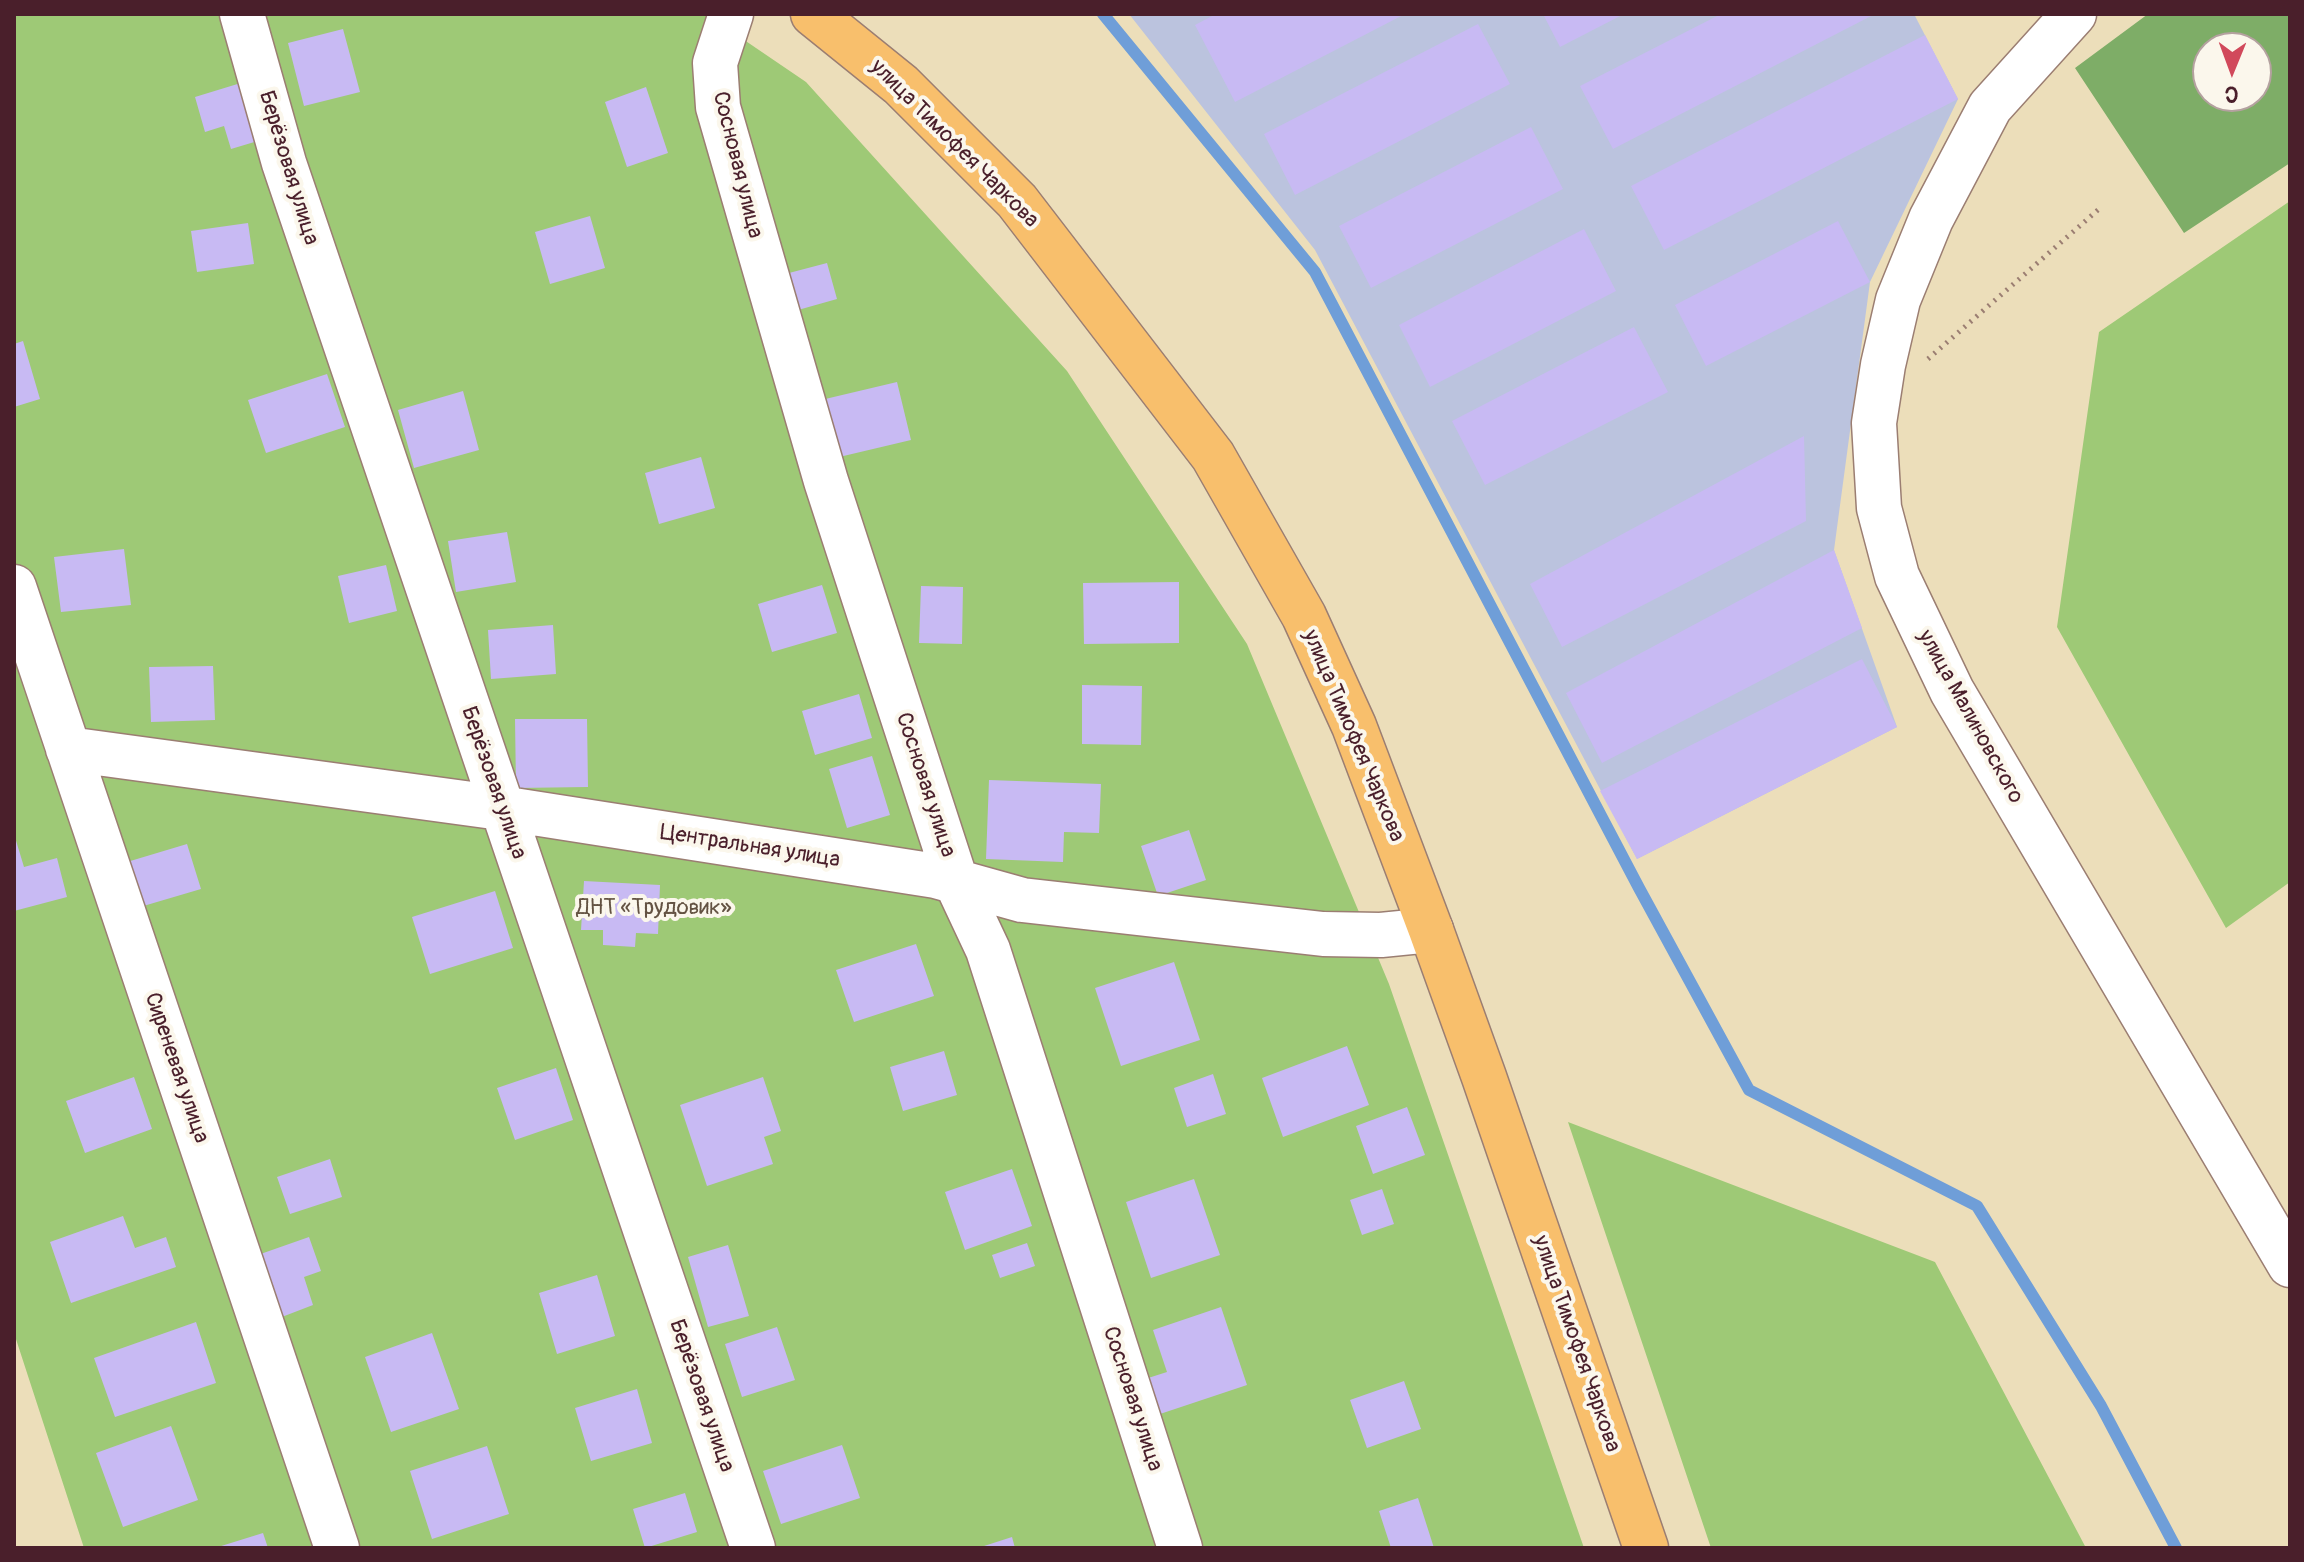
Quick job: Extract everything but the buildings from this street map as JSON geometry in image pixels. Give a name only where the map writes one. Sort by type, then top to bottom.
[{"type":"main road","name":"улица Тимофея Чаркова","points":[[813,14],[901,85],[1017,201],[1213,456],[1304,616],[1354,726],[1431,930],[1646,1548]]},
{"type":"street","name":"Берёзовая улица","points":[[242,14],[284,163],[753,1548]]},
{"type":"street","name":"Сосновая улица","points":[[731,14],[715,63],[718,107],[826,481],[957,884],[988,950],[1180,1548]]},
{"type":"street","name":"улица Малиновского","points":[[2074,14],[1990,107],[1931,219],[1898,300],[1874,423],[1879,508],[1897,576],[1952,691],[2290,1265]]},
{"type":"street","name":"Сиреневая улица","points":[[14,587],[337,1548]]},
{"type":"street","name":"Центральная улица","points":[[68,749],[501,808],[936,876],[1022,900],[1323,934],[1381,935],[1431,930]]},
{"type":"path","points":[[1883,365],[1919,367],[2099,209]]},
{"type":"shaded area","points":[[1129,14],[1914,14],[1958,99],[1870,282],[1834,550],[1897,727],[1637,859],[1315,250]]},
{"type":"green space","name":"ДНТ «Трудовик»","points":[[14,14],[706,14],[806,82],[1067,371],[1247,644],[1389,984],[1584,1548],[84,1548],[14,1333]]},
{"type":"green space","points":[[2148,14],[2290,14],[2290,163],[2184,233],[2075,68]]},
{"type":"green space","points":[[2290,201],[2290,882],[2226,928],[2057,627],[2099,332]]},
{"type":"green space","points":[[1568,1122],[1935,1262],[2086,1548],[1711,1548]]},
{"type":"waterway","points":[[1103,14],[1315,272],[1639,888],[1749,1090],[1977,1206],[2101,1406],[2176,1548]]}]
